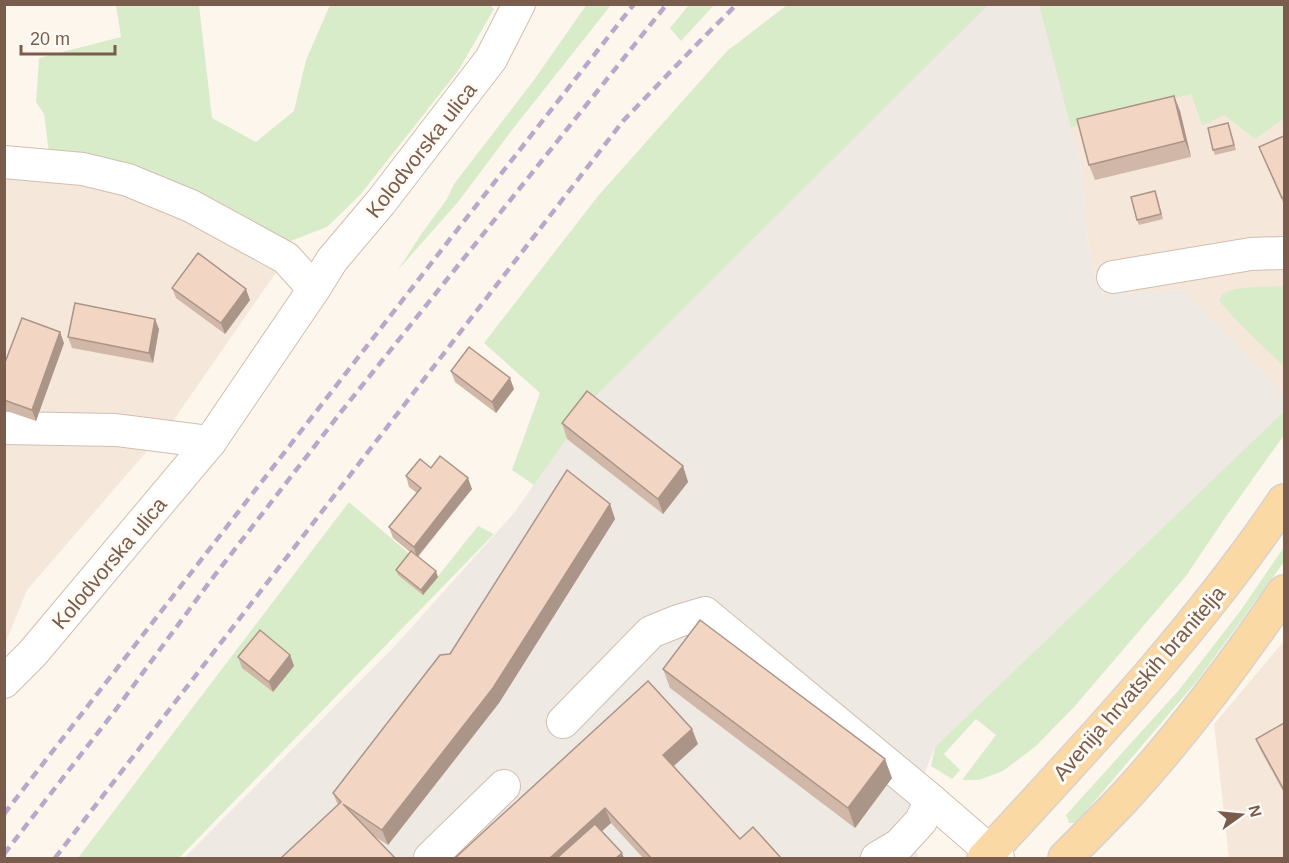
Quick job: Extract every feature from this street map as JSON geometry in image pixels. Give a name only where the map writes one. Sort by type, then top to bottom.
[{"type":"main road","name":"Avenija hrvatskih branitelja","points":[[991,856],[1183,636],[1256,544],[1284,501]]},
{"type":"main road","points":[[1065,858],[1123,799],[1174,740],[1245,648],[1284,592]]},
{"type":"street","name":"Kolodvorska ulica","points":[[4,682],[32,654],[210,442],[332,260],[388,193],[492,59],[519,4]]},
{"type":"street","points":[[4,162],[83,169],[128,180],[191,206],[286,258],[314,289]]},
{"type":"street","points":[[1113,277],[1251,254],[1284,253]]},
{"type":"street","points":[[4,428],[116,430],[210,442]]},
{"type":"street","points":[[563,722],[651,632],[705,613],[931,800],[991,856]]},
{"type":"street","points":[[430,858],[504,786]]},
{"type":"street","points":[[877,858],[899,845],[921,821],[931,800]]},
{"type":"shaded area","points":[[988,5],[1039,5],[1080,161],[1090,260],[1103,294],[1185,290],[1284,394],[1284,411],[935,747],[910,810],[918,858],[184,858],[393,648],[514,513],[597,395]]},
{"type":"shaded area","points":[[1191,94],[1202,126],[1224,114],[1255,139],[1284,119],[1284,394],[1185,290],[1104,294],[1090,260],[1080,161],[1071,128]]},
{"type":"shaded area","points":[[5,161],[128,180],[286,258],[173,421],[27,590],[5,644]]},
{"type":"shaded area","points":[[1284,641],[1284,858],[1229,858],[1214,724]]},
{"type":"green space","points":[[489,4],[494,9],[458,71],[360,195],[327,227],[288,242],[49,153],[44,114],[36,102],[39,58],[121,37],[116,5],[199,5],[212,118],[256,142],[294,111],[306,60],[330,5]]},
{"type":"green space","points":[[587,4],[611,5],[458,202],[398,270],[447,199],[454,184],[534,80]]},
{"type":"green space","points":[[689,5],[714,5],[681,41],[670,28]]},
{"type":"green space","points":[[787,5],[988,5],[597,395],[534,485],[512,470],[540,393],[484,343],[598,196],[727,51]]},
{"type":"green space","points":[[1039,5],[1284,5],[1284,119],[1255,139],[1224,115],[1202,126],[1191,94],[1071,128]]},
{"type":"green space","points":[[1284,286],[1284,367],[1238,322],[1220,300],[1223,294],[1236,289]]},
{"type":"green space","points":[[1284,411],[1284,435],[1186,576],[1075,706],[1036,746],[1003,771],[979,780],[962,780],[996,735],[976,719],[944,754],[960,770],[952,779],[931,766],[935,747]]},
{"type":"green space","points":[[349,502],[413,557],[423,595],[478,526],[494,534],[179,858],[78,858]]},
{"type":"green space","points":[[1284,547],[1284,562],[1197,681],[1076,823],[1069,823],[1066,815],[1179,690],[1241,610]]},
{"type":"building","points":[[1174,96],[1185,141],[1089,165],[1077,119]]},
{"type":"building","points":[[1228,123],[1234,145],[1213,150],[1208,128]]},
{"type":"building","points":[[1284,136],[1284,197],[1282,198],[1259,147]]},
{"type":"building","points":[[1155,191],[1161,214],[1137,220],[1131,197]]},
{"type":"building","points":[[198,253],[246,289],[221,323],[172,288]]},
{"type":"building","points":[[75,303],[155,319],[149,353],[68,337]]},
{"type":"building","points":[[22,318],[60,332],[32,410],[4,400],[4,365]]},
{"type":"building","points":[[469,347],[510,378],[492,402],[451,371]]},
{"type":"building","points":[[587,391],[683,466],[658,499],[562,423]]},
{"type":"building","points":[[440,456],[468,478],[414,547],[389,527],[421,488],[406,476],[420,459],[431,468]]},
{"type":"building","points":[[567,470],[610,504],[493,688],[382,830],[343,804],[395,858],[281,858],[341,802],[333,793],[440,655],[450,654]]},
{"type":"building","points":[[411,551],[436,571],[421,590],[396,570]]},
{"type":"building","points":[[700,620],[885,759],[848,808],[663,669]]},
{"type":"building","points":[[260,630],[290,655],[269,682],[238,657]]},
{"type":"building","points":[[648,681],[692,729],[663,755],[740,839],[753,827],[781,858],[651,858],[605,808],[550,858],[455,858]]},
{"type":"building","points":[[1284,723],[1284,790],[1256,739]]},
{"type":"building","points":[[595,824],[622,853],[616,858],[557,858]]},
{"type":"railway","points":[[4,814],[634,4]]},
{"type":"railway","points":[[4,854],[341,412],[667,4]]},
{"type":"railway","points":[[55,858],[623,121],[737,4]]}]
